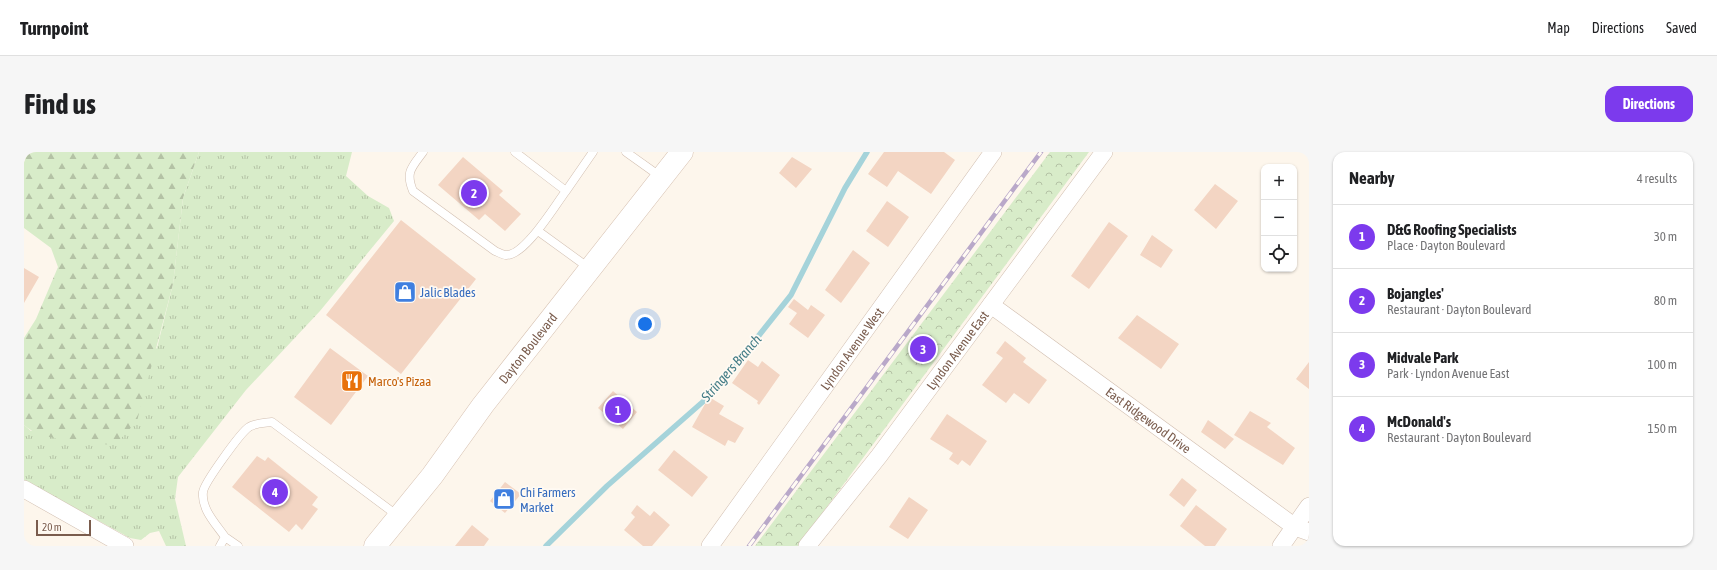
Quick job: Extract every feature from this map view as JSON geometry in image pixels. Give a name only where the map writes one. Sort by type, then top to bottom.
[{"type":"main road","name":"Dayton Boulevard","points":[[375,546],[432,476],[483,405],[682,152]]},
{"type":"street","name":"Lyndon Avenue West","points":[[710,546],[993,152]]},
{"type":"street","name":"Lyndon Avenue East","points":[[807,546],[879,456],[1104,152]]},
{"type":"street","name":"East Ridgewood Drive","points":[[991,305],[1302,529]]},
{"type":"street","points":[[24,489],[125,546]]},
{"type":"street","points":[[1281,546],[1302,529],[1309,506]]},
{"type":"lane","points":[[423,152],[410,169],[409,180],[413,191],[495,251],[506,255],[517,252],[538,231],[593,152]]},
{"type":"lane","points":[[515,152],[566,191]]},
{"type":"lane","points":[[626,152],[662,178]]},
{"type":"lane","points":[[538,231],[590,269]]},
{"type":"lane","points":[[238,546],[225,537],[204,506],[203,491],[209,477],[248,427],[259,423],[272,422],[399,516]]},
{"type":"lane","points":[[220,546],[225,537]]},
{"type":"green space","points":[[28,152],[199,152],[183,198],[173,284],[137,421],[115,445],[67,441],[42,435],[32,431],[24,425],[24,338],[36,319],[58,267],[51,248],[24,228],[24,162]]},
{"type":"green space","points":[[199,152],[352,152],[346,176],[368,196],[389,208],[394,221],[320,311],[246,390],[178,477],[175,499],[186,546],[166,546],[159,531],[150,533],[141,540],[130,538],[24,480],[24,425],[31,431],[157,348],[173,284],[183,198]]},
{"type":"green space","points":[[1050,152],[1089,152],[798,546],[755,546]]},
{"type":"building","points":[[884,152],[944,152],[955,160],[931,194],[898,171],[887,187],[868,174]]},
{"type":"building","points":[[463,157],[503,191],[499,195],[521,214],[505,231],[485,214],[479,220],[438,185]]},
{"type":"building","points":[[792,157],[812,169],[796,188],[779,173]]},
{"type":"building","points":[[1215,184],[1238,201],[1216,229],[1194,210]]},
{"type":"building","points":[[887,201],[909,217],[888,247],[866,231]]},
{"type":"building","name":"Jalic Blades","points":[[401,220],[476,279],[401,374],[326,315]]},
{"type":"building","points":[[1109,222],[1128,236],[1089,289],[1071,276]]},
{"type":"building","points":[[1152,235],[1173,250],[1161,268],[1140,255]]},
{"type":"building","points":[[853,250],[870,263],[841,303],[825,290]]},
{"type":"building","points":[[24,268],[39,277],[24,303]]},
{"type":"building","points":[[794,299],[808,310],[811,305],[825,315],[808,338],[789,324],[797,313],[788,307]]},
{"type":"building","points":[[1137,315],[1179,344],[1161,369],[1118,338]]},
{"type":"building","points":[[1005,341],[1026,358],[1023,362],[1047,380],[1029,404],[1014,393],[1006,403],[982,385],[1003,358],[996,353]]},
{"type":"building","points":[[330,348],[368,376],[331,425],[294,397]]},
{"type":"building","points":[[748,360],[758,367],[762,361],[780,375],[759,405],[757,403],[758,401],[732,383]]},
{"type":"building","points":[[1309,362],[1309,389],[1296,379]]},
{"type":"building","points":[[613,391],[637,412],[623,429],[598,408]]},
{"type":"building","points":[[709,397],[724,406],[719,414],[744,428],[735,443],[728,440],[725,446],[692,427]]},
{"type":"building","points":[[1250,411],[1271,423],[1267,427],[1295,448],[1283,465],[1234,435]]},
{"type":"building","points":[[947,414],[987,441],[970,466],[962,460],[958,465],[949,459],[953,453],[930,439]]},
{"type":"building","points":[[1208,420],[1234,439],[1225,449],[1201,432]]},
{"type":"building","points":[[674,450],[708,477],[692,497],[658,470]]},
{"type":"building","points":[[257,456],[265,461],[268,457],[318,497],[312,505],[318,509],[302,530],[296,524],[289,532],[232,487]]},
{"type":"building","points":[[1182,478],[1197,490],[1184,507],[1169,495]]},
{"type":"building","points":[[505,482],[521,494],[505,513],[490,501]]},
{"type":"building","points":[[909,497],[928,510],[908,539],[889,527]]},
{"type":"building","points":[[637,505],[650,516],[654,511],[670,525],[652,546],[643,546],[624,530],[635,517],[631,513]]},
{"type":"building","points":[[1196,505],[1227,529],[1215,546],[1205,546],[1180,526]]},
{"type":"building","points":[[472,525],[489,539],[484,546],[455,546]]},
{"type":"waterway","name":"Stringers Branch","points":[[546,546],[607,486],[714,392],[791,295],[845,188],[867,152]]},
{"type":"railway","points":[[749,546],[1041,152]]},
{"type":"place","name":"Bojangles'","points":[[474,193]]},
{"type":"place","name":"Jalic Blades","points":[[405,292]]},
{"type":"place","name":"Midvale Park","points":[[923,349]]},
{"type":"place","name":"Marco's Pizaa","points":[[352,381]]},
{"type":"place","name":"D&G Roofing Specialists","points":[[618,410]]},
{"type":"place","name":"McDonald's","points":[[275,492]]},
{"type":"place","name":"Chi Farmers Market","points":[[504,499]]}]
